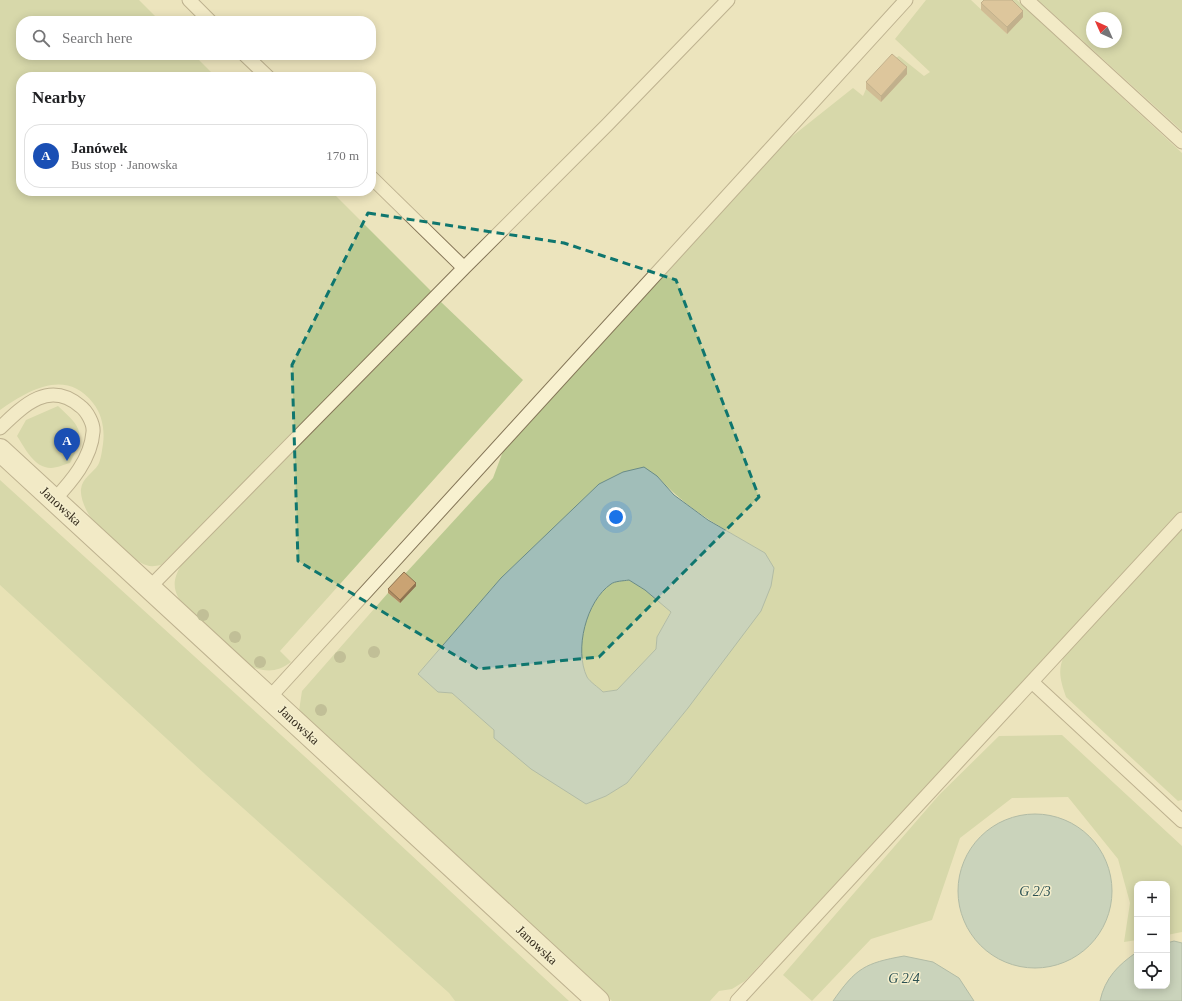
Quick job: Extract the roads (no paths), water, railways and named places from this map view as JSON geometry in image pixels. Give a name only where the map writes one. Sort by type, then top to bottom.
[{"type":"street","name":"Janowska","points":[[0,450],[149,588],[270,697],[598,1001]]},
{"type":"lane","points":[[189,0],[205,16]]},
{"type":"lane","points":[[149,588],[607,125],[728,0]]},
{"type":"lane","points":[[270,697],[906,0]]},
{"type":"lane","points":[[1026,0],[1182,142]]},
{"type":"lane","points":[[250,60],[263,72]]},
{"type":"lane","points":[[376,183],[464,268]]},
{"type":"lane","points":[[0,428],[25,406],[44,396],[60,394],[74,401],[84,409],[93,431],[90,448],[70,484],[54,500]]},
{"type":"lane","points":[[737,1001],[1182,519]]},
{"type":"lane","points":[[1032,682],[1182,821]]},
{"type":"water","points":[[644,467],[657,476],[674,495],[708,520],[765,553],[774,568],[771,586],[761,611],[688,708],[627,783],[606,796],[586,804],[531,769],[494,738],[494,730],[452,693],[438,692],[418,674],[501,578],[599,484],[623,472]],"holes":[[[629,580],[645,590],[671,612],[657,637],[656,649],[617,690],[603,692],[588,679],[583,666],[582,640],[589,614],[602,592],[613,583]]]},
{"type":"water","name":"G 2/3","points":[[1035,814],[1050,816],[1071,823],[1078,827],[1094,842],[1099,848],[1106,862],[1112,891],[1110,906],[1103,927],[1099,934],[1084,950],[1078,955],[1064,962],[1035,968],[1020,966],[999,959],[992,955],[976,940],[971,934],[964,920],[958,891],[960,876],[967,855],[971,848],[986,832],[992,827],[1006,820]]},
{"type":"water","points":[[1174,941],[1182,943],[1182,1001],[1100,1001],[1105,985],[1113,973],[1134,954],[1134,989],[1170,989],[1170,942]]},
{"type":"water","name":"G 2/4","points":[[904,956],[933,962],[959,978],[974,1001],[833,1001],[848,981],[862,969],[880,961]]},
{"type":"place","name":"Janówek","points":[[67,461]]}]
